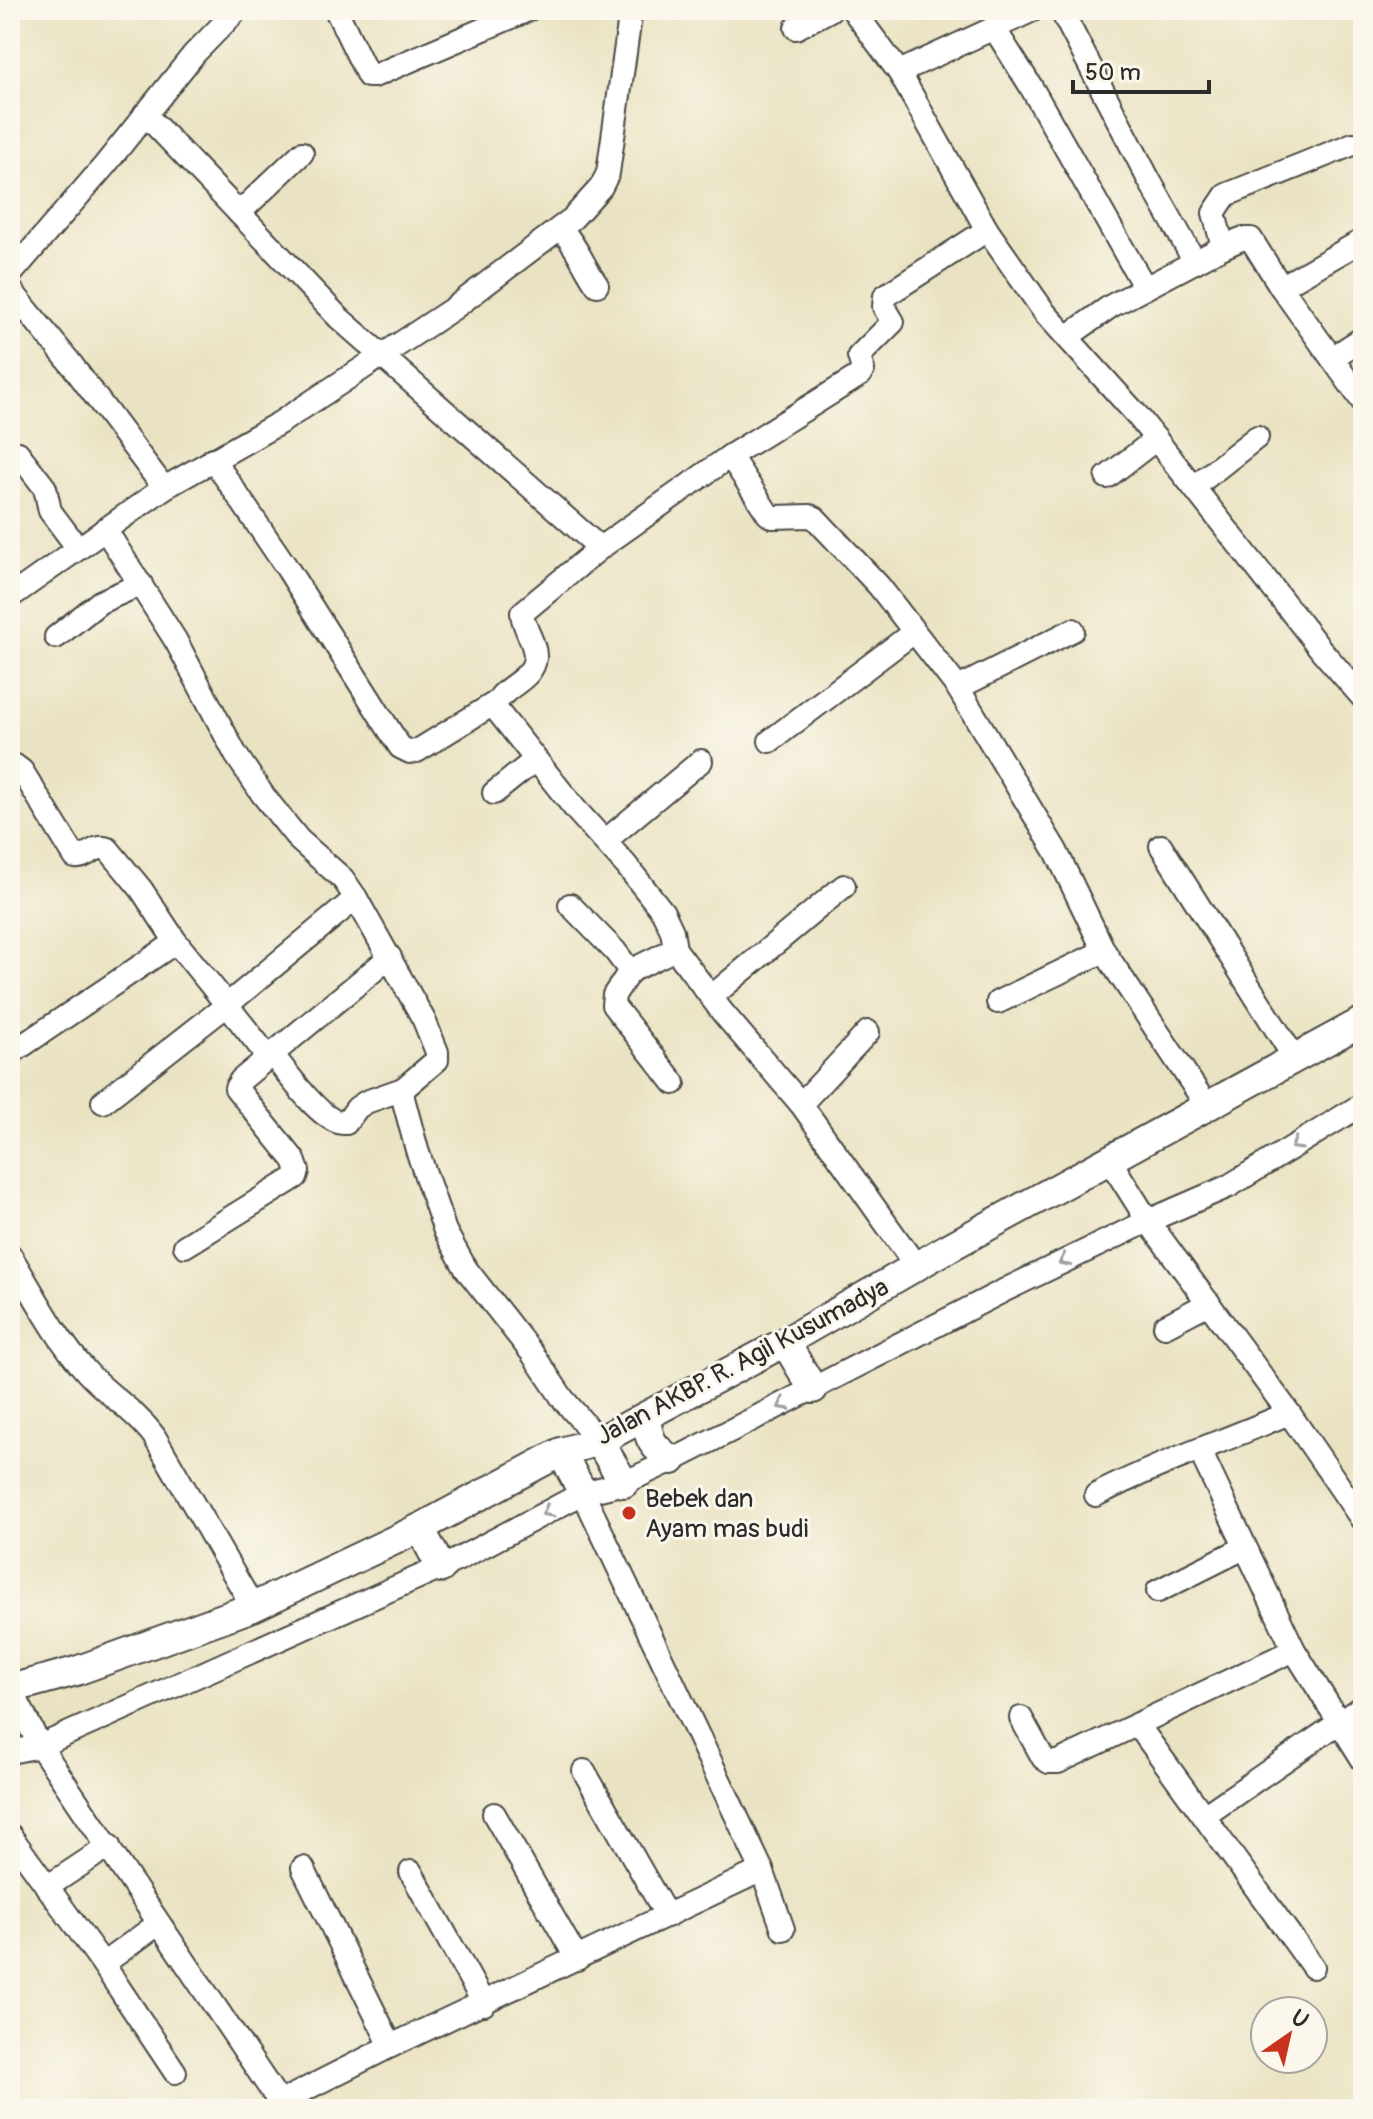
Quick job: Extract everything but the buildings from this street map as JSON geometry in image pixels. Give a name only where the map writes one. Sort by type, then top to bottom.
[{"type":"main road","name":"Jalan AKBP. R. Agil Kusumadya","points":[[11,1689],[90,1666],[253,1607],[420,1528],[561,1452],[599,1441],[785,1342],[916,1266],[1363,1021]]},
{"type":"main road","points":[[785,1342],[813,1389]]},
{"type":"main road","points":[[645,1417],[655,1449],[672,1460]]},
{"type":"main road","points":[[599,1441],[624,1483]]},
{"type":"main road","points":[[561,1452],[583,1493]]},
{"type":"main road","points":[[420,1528],[441,1568]]},
{"type":"street","points":[[10,275],[194,54],[237,10]]},
{"type":"street","points":[[336,10],[360,63],[368,76],[374,76],[528,10]]},
{"type":"street","points":[[10,597],[164,488],[281,422],[566,235],[608,173],[631,10]]},
{"type":"street","points":[[796,28],[830,10]]},
{"type":"street","points":[[853,10],[899,72],[987,230],[1045,313],[1195,486],[1322,651],[1363,698]]},
{"type":"street","points":[[899,72],[1033,10]]},
{"type":"street","points":[[1061,10],[1195,262]]},
{"type":"street","points":[[994,28],[1030,85],[1145,288]]},
{"type":"street","points":[[145,114],[339,318],[384,354],[456,423],[600,548]]},
{"type":"street","points":[[1223,247],[1214,213],[1226,195],[1353,144]]},
{"type":"street","points":[[239,213],[302,153]]},
{"type":"street","points":[[213,459],[295,580],[400,747],[410,752],[417,751],[495,703],[519,682],[534,662],[535,653],[522,613],[600,548],[730,456],[855,380],[863,370],[859,356],[893,322],[884,307],[885,296],[987,230]]},
{"type":"street","points":[[566,235],[597,285]]},
{"type":"street","points":[[1067,337],[1111,306],[1223,247],[1241,239],[1251,239],[1281,287],[1363,402]]},
{"type":"street","points":[[1281,287],[1363,240]]},
{"type":"street","points":[[10,289],[72,365],[164,488]]},
{"type":"street","points":[[1332,358],[1363,338]]},
{"type":"street","points":[[1195,486],[1257,437]]},
{"type":"street","points":[[1107,477],[1156,439]]},
{"type":"street","points":[[18,453],[45,488],[50,511],[77,547]]},
{"type":"street","points":[[730,456],[768,514],[773,517],[804,515],[815,518],[879,586],[958,688],[1056,851],[1104,951],[1207,1106]]},
{"type":"street","points":[[10,766],[14,765],[22,771],[75,857],[99,847],[108,849],[227,1005],[308,1098],[332,1120],[339,1124],[346,1123],[366,1102],[403,1089],[435,1064],[438,1056],[424,1020],[356,898],[343,879],[299,840],[263,795],[236,755],[176,641],[105,529]]},
{"type":"street","points":[[56,637],[100,602],[141,584]]},
{"type":"street","points":[[958,688],[1073,630]]},
{"type":"street","points":[[770,741],[914,632]]},
{"type":"street","points":[[495,703],[498,713],[535,760],[663,912],[672,931],[675,949],[801,1104],[916,1266]]},
{"type":"street","points":[[494,793],[535,760]]},
{"type":"street","points":[[605,841],[701,761]]},
{"type":"street","points":[[1161,846],[1295,1059]]},
{"type":"street","points":[[711,997],[844,886]]},
{"type":"street","points":[[103,1102],[356,898]]},
{"type":"street","points":[[570,905],[630,971]]},
{"type":"street","points":[[10,1054],[176,942]]},
{"type":"street","points":[[674,1083],[613,1005],[614,995],[630,971],[675,949]]},
{"type":"street","points":[[998,1002],[1104,951]]},
{"type":"street","points":[[185,1246],[297,1174],[294,1160],[236,1088],[241,1080],[390,957]]},
{"type":"street","points":[[801,1104],[868,1032]]},
{"type":"street","points":[[403,1089],[409,1124],[445,1231],[466,1269],[532,1353],[563,1399],[599,1441]]},
{"type":"street","points":[[10,1752],[40,1746],[441,1568],[583,1493],[624,1483],[995,1295],[1148,1221],[1229,1186],[1363,1104]]},
{"type":"street","points":[[1109,1159],[1148,1221],[1289,1413],[1363,1521]]},
{"type":"street","points":[[10,1255],[75,1358],[104,1389],[146,1424],[253,1607]]},
{"type":"street","points":[[1165,1326],[1209,1303]]},
{"type":"street","points":[[1096,1495],[1144,1471],[1289,1413]]},
{"type":"street","points":[[1200,1451],[1294,1650],[1363,1760]]},
{"type":"street","points":[[583,1493],[762,1870],[783,1929]]},
{"type":"street","points":[[1158,1591],[1244,1548]]},
{"type":"street","points":[[1021,1718],[1043,1758],[1058,1762],[1294,1650]]},
{"type":"street","points":[[11,1689],[40,1746],[282,2106],[391,2046],[762,1870]]},
{"type":"street","points":[[1204,1816],[1363,1706]]},
{"type":"street","points":[[1137,1724],[1313,1967]]},
{"type":"street","points":[[584,1771],[667,1916]]},
{"type":"street","points":[[494,1814],[577,1959]]},
{"type":"street","points":[[10,1835],[103,1964],[175,2072]]},
{"type":"street","points":[[47,1887],[109,1846]]},
{"type":"street","points":[[303,1868],[391,2046]]},
{"type":"street","points":[[411,1872],[484,2004]]},
{"type":"street","points":[[103,1964],[158,1924]]},
{"type":"place","name":"Bebek dan Ayam mas budi","points":[[629,1513]]}]
